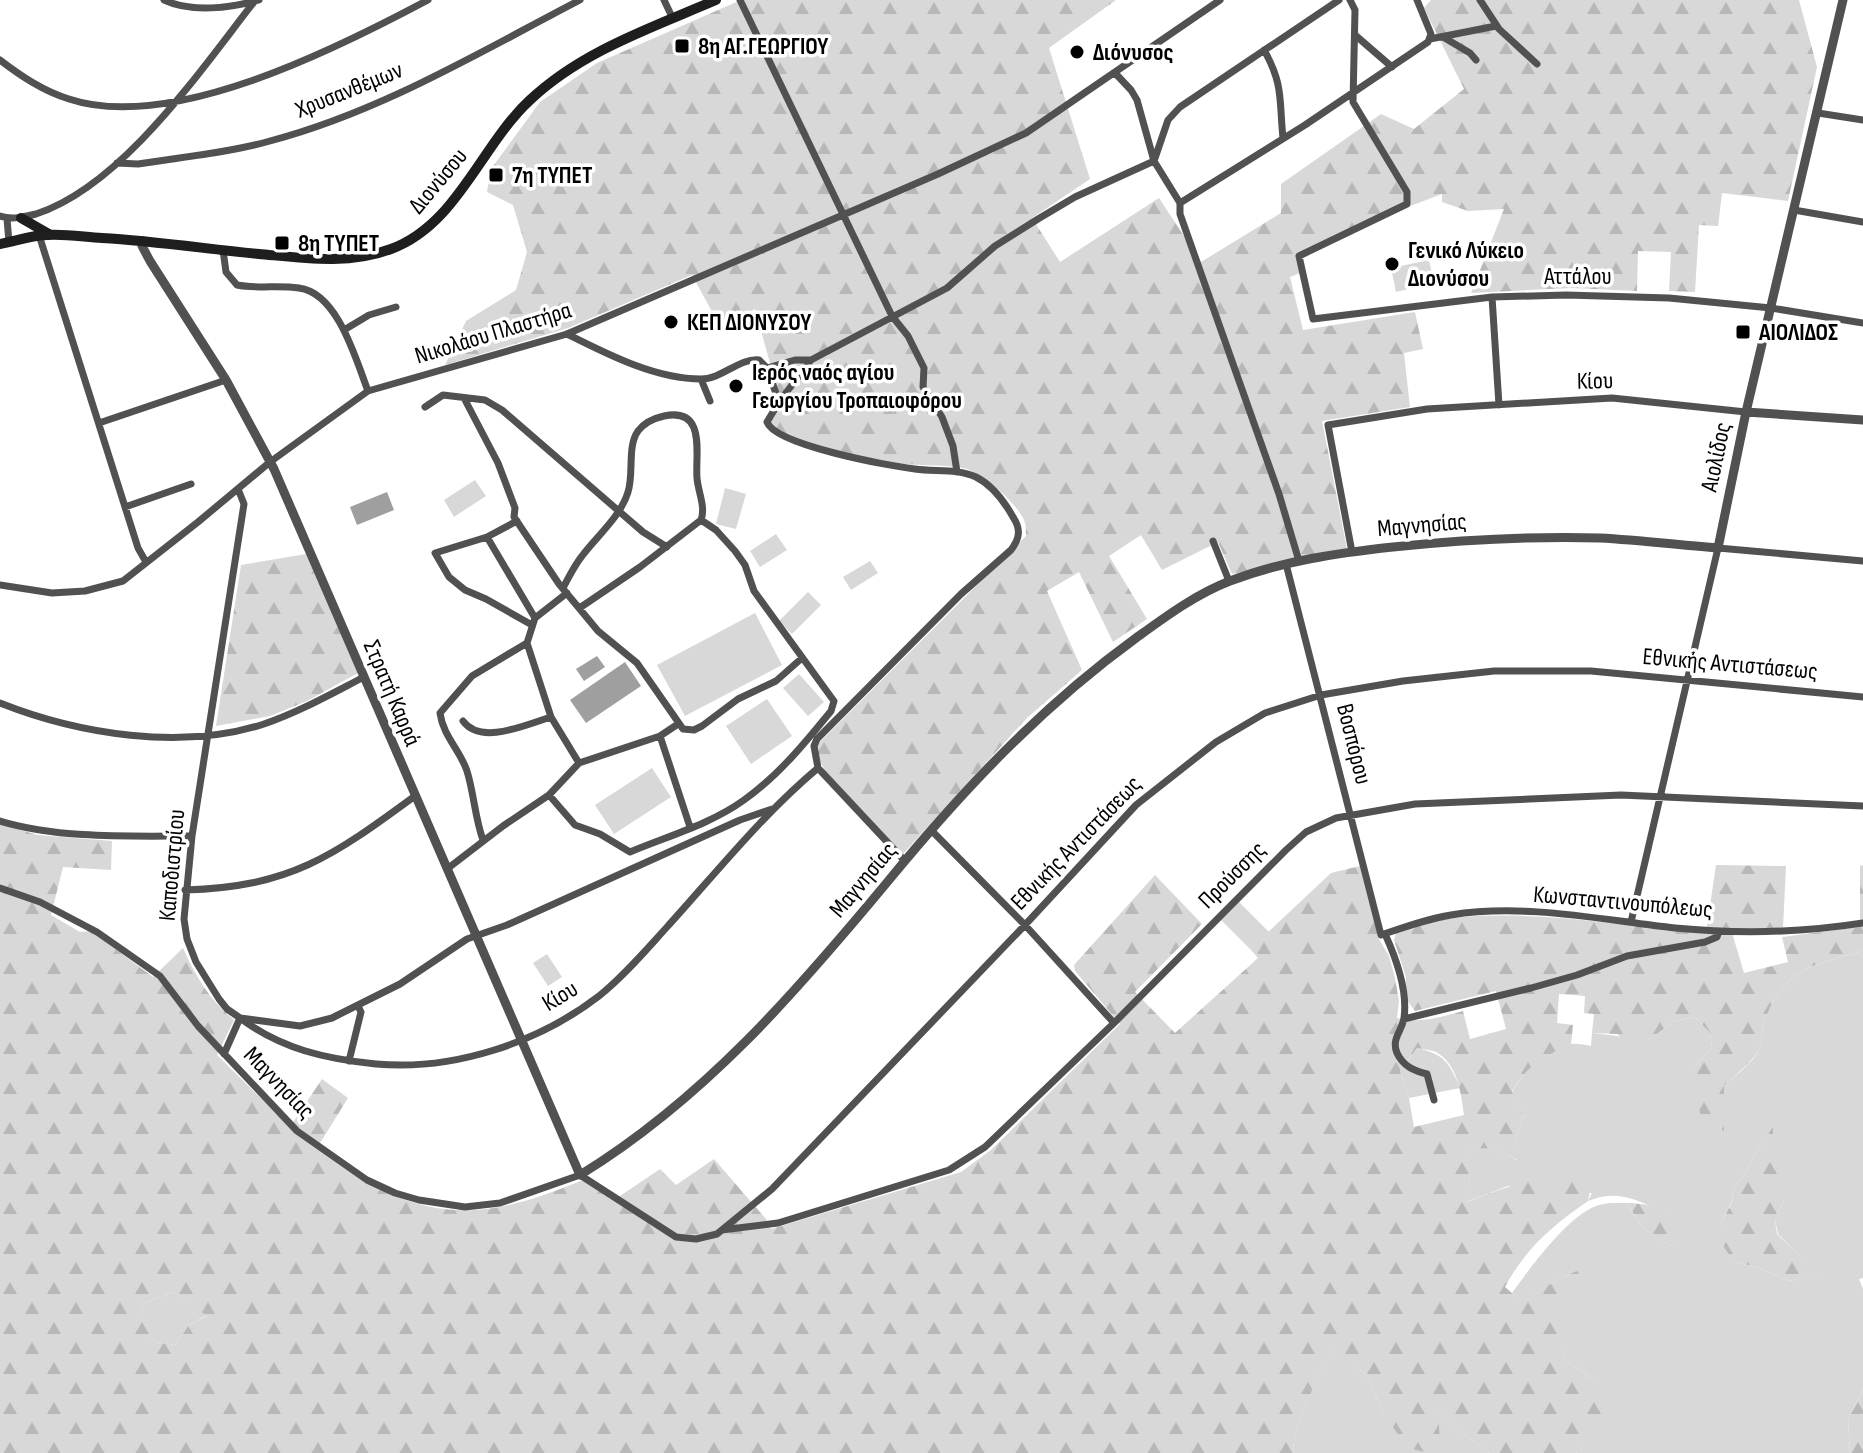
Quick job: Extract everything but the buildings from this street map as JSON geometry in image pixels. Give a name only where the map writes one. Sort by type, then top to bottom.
[{"type":"main road","name":"Διονύσου","points":[[4,243],[44,235],[343,259],[370,256],[410,240],[442,212],[523,107],[541,90],[587,57],[716,0]]},
{"type":"main road","points":[[21,218],[44,235]]},
{"type":"street","points":[[164,0],[173,5],[203,8],[256,1]]},
{"type":"street","points":[[0,60],[37,85],[71,100],[139,108],[235,87],[359,35],[428,0]]},
{"type":"street","name":"Χρυσανθέμων","points":[[117,163],[138,164],[268,142],[326,123],[429,79],[580,0]]},
{"type":"street","points":[[664,0],[673,19]]},
{"type":"street","points":[[740,0],[892,316],[908,336],[924,368],[923,387],[942,417],[953,446],[957,472]]},
{"type":"street","name":"Νικολάου Πλαστήρα","points":[[0,585],[43,593],[85,591],[123,581],[270,462],[368,391],[567,334],[938,174],[1026,133],[1220,0]]},
{"type":"street","points":[[905,861],[818,768],[814,746],[817,739],[928,625],[1016,543],[1019,526],[996,493],[973,476],[871,463],[789,439],[767,425],[779,402],[811,360],[947,288],[995,246],[1075,197],[1154,161],[1168,120],[1176,111],[1339,0]]},
{"type":"street","points":[[1350,0],[1355,10],[1352,92]]},
{"type":"street","points":[[1417,0],[1430,39]]},
{"type":"street","points":[[1480,0],[1496,26],[1537,64]]},
{"type":"street","name":"Αιολίδος","points":[[1631,922],[1843,0]]},
{"type":"street","points":[[4,243],[4,218],[21,218],[57,206],[83,192],[117,163],[175,102],[256,1]]},
{"type":"street","points":[[1180,203],[1392,67],[1430,39],[1496,26]]},
{"type":"street","points":[[1355,35],[1392,67]]},
{"type":"street","points":[[1443,37],[1476,60]]},
{"type":"street","points":[[1264,50],[1281,88],[1283,138]]},
{"type":"street","points":[[1115,73],[1137,100],[1154,161],[1180,203],[1180,214],[1279,494],[1299,561]]},
{"type":"street","name":"Αττάλου","points":[[1352,92],[1355,109],[1409,200],[1380,218],[1302,254],[1299,258],[1313,319],[1492,297],[1566,295],[1669,298],[1771,308],[1863,323]]},
{"type":"street","points":[[1818,113],[1863,120]]},
{"type":"street","points":[[1794,210],[1863,222]]},
{"type":"street","points":[[44,235],[125,507],[146,562]]},
{"type":"street","name":"Στρατή Καρρά","points":[[143,241],[142,246],[150,261],[226,380],[270,462],[580,1175]]},
{"type":"street","points":[[223,250],[226,272],[237,285],[302,288],[324,302],[344,330],[368,391]]},
{"type":"street","points":[[1492,297],[1499,405]]},
{"type":"street","points":[[344,330],[369,315],[396,307]]},
{"type":"street","points":[[567,334],[630,363],[701,379],[718,376],[754,359],[767,368],[779,402]]},
{"type":"street","points":[[767,368],[795,360],[811,360]]},
{"type":"street","points":[[701,379],[710,401]]},
{"type":"street","points":[[99,423],[226,380]]},
{"type":"street","points":[[425,407],[443,395],[485,400],[502,410],[643,532],[667,547]]},
{"type":"street","points":[[464,398],[498,463],[515,508],[514,517],[598,631],[637,663],[678,724],[689,730],[702,726],[738,699],[776,681],[802,658]]},
{"type":"street","name":"Κίου","points":[[1352,552],[1328,425],[1427,409],[1612,398],[1863,420]]},
{"type":"street","points":[[579,763],[551,717],[527,643],[533,622],[565,590],[579,559],[626,500],[637,433],[652,420],[679,415],[690,421],[696,432],[697,481],[704,512],[701,520],[581,607]]},
{"type":"street","points":[[125,507],[191,484]]},
{"type":"street","name":"Καποδιστρίου","points":[[238,489],[244,504],[192,836],[184,919],[190,950],[219,999],[240,1018]]},
{"type":"street","points":[[549,795],[575,825],[600,834],[626,852],[732,808],[767,782],[831,711],[834,701],[754,591],[745,565],[716,530],[701,520]]},
{"type":"street","points":[[517,521],[487,537],[435,553],[449,577],[465,590],[533,622]]},
{"type":"street","points":[[487,537],[533,622]]},
{"type":"street","name":"Μαγνησίας","points":[[0,888],[40,902],[97,932],[160,976],[198,1026],[305,1139],[367,1180],[395,1193],[443,1206],[486,1206],[580,1175],[637,1139],[715,1073],[797,988],[992,762],[1062,696],[1172,613],[1229,581],[1286,564],[1352,552],[1521,538],[1603,538],[1863,561]]},
{"type":"street","points":[[1213,541],[1229,581]]},
{"type":"street","name":"Βοσπόρου","points":[[1286,564],[1383,934],[1400,975],[1404,1019],[1395,1042],[1398,1054],[1409,1067],[1427,1074],[1434,1100]]},
{"type":"street","points":[[483,840],[467,771],[445,732],[440,713],[472,676],[527,643]]},
{"type":"street","name":"Εθνικής Αντιστάσεως","points":[[580,1175],[676,1237],[696,1239],[722,1230],[772,1189],[1136,805],[1216,742],[1265,713],[1321,695],[1403,681],[1494,671],[1591,671],[1863,697]]},
{"type":"street","points":[[0,703],[28,714],[94,730],[160,737],[208,734],[273,721],[308,707],[364,677]]},
{"type":"street","points":[[463,721],[469,729],[483,733],[551,717]]},
{"type":"street","points":[[447,869],[549,795],[579,763],[660,736],[678,724]]},
{"type":"street","points":[[660,736],[690,827]]},
{"type":"street","name":"Κίου","points":[[240,1018],[287,1046],[349,1061],[389,1065],[428,1064],[476,1054],[521,1039],[582,1007],[615,982],[772,809],[818,768]]},
{"type":"street","name":"Προύσσης","points":[[722,1230],[778,1223],[959,1165],[985,1147],[1299,837],[1315,826],[1352,814],[1415,804],[1506,798],[1660,795],[1863,806]]},
{"type":"street","points":[[185,890],[243,887],[303,868],[347,845],[415,796]]},
{"type":"street","points":[[224,1054],[240,1018],[300,1026],[322,1021],[410,978],[460,942],[507,925],[740,820],[772,809]]},
{"type":"street","points":[[0,821],[19,827],[116,836],[192,836]]},
{"type":"street","points":[[931,830],[1025,925],[1114,1023]]},
{"type":"street","name":"Κωνσταντινουπόλεως","points":[[1383,934],[1432,919],[1480,913],[1574,915],[1719,931],[1777,933],[1863,923]]},
{"type":"street","points":[[1404,1019],[1531,988],[1627,956],[1705,942],[1717,937],[1719,931]]},
{"type":"street","points":[[349,1061],[361,1012],[358,1006]]},
{"type":"green space","points":[[741,0],[1116,0],[1049,48],[1090,179],[1032,218],[1060,262],[1159,198],[1201,262],[1281,213],[1281,184],[1381,114],[1414,129],[1464,89],[1424,8],[1431,0],[1799,0],[1817,67],[1788,201],[1722,193],[1718,226],[1699,225],[1695,292],[1669,291],[1671,252],[1638,251],[1637,291],[1571,288],[1471,293],[1504,209],[1468,211],[1442,202],[1442,194],[1397,211],[1302,257],[1305,271],[1290,277],[1303,330],[1415,312],[1423,349],[1404,353],[1410,407],[1322,421],[1347,549],[1232,574],[1218,542],[1162,570],[1141,535],[1109,556],[1147,619],[1113,642],[1079,572],[1047,591],[1082,670],[1027,718],[903,854],[826,772],[818,758],[816,746],[1026,536],[1026,527],[1019,511],[988,481],[963,468],[896,464],[848,455],[793,438],[769,424],[781,403],[755,309],[721,328],[692,275],[568,328],[445,365],[466,321],[516,290],[527,252],[513,205],[487,192],[491,169],[540,102],[597,63]]},
{"type":"green space","points":[[1429,260],[1434,283],[1396,292],[1391,268]]},
{"type":"green space","points":[[475,480],[486,496],[454,517],[444,500]]},
{"type":"green space","points":[[725,488],[746,494],[736,529],[716,524]]},
{"type":"green space","points":[[776,534],[787,550],[760,567],[750,551]]},
{"type":"green space","points":[[306,554],[358,673],[307,701],[270,716],[216,726],[241,565]]},
{"type":"green space","points":[[870,561],[878,573],[851,590],[843,577]]},
{"type":"green space","points":[[808,592],[821,605],[792,634],[779,621]]},
{"type":"green space","points":[[755,613],[782,665],[685,716],[657,665]]},
{"type":"green space","points":[[799,674],[824,702],[808,716],[783,688]]},
{"type":"green space","points":[[767,699],[792,736],[751,764],[726,726]]},
{"type":"green space","points":[[652,768],[671,797],[614,834],[595,805]]},
{"type":"green space","points":[[0,824],[38,835],[112,841],[111,870],[63,867],[51,915],[80,932],[91,931],[153,977],[183,948],[204,987],[234,1020],[217,1055],[290,1127],[322,1079],[348,1098],[317,1148],[384,1191],[415,1203],[446,1209],[477,1210],[510,1205],[585,1179],[614,1200],[660,1169],[676,1185],[714,1159],[766,1219],[771,1229],[961,1172],[991,1150],[1120,1024],[1075,971],[1074,965],[1155,875],[1202,924],[1135,992],[1175,1033],[1258,958],[1250,949],[1331,873],[1360,866],[1379,939],[1389,956],[1395,978],[1399,1001],[1397,1018],[1422,1020],[1463,1011],[1470,1039],[1506,1029],[1496,991],[1415,1011],[1406,999],[1406,977],[1394,940],[1396,933],[1446,919],[1523,916],[1706,933],[1716,865],[1786,866],[1783,928],[1735,929],[1733,936],[1744,973],[1788,962],[1782,937],[1860,927],[1860,866],[1863,865],[1863,951],[1804,970],[1783,988],[1765,1019],[1759,1050],[1724,1086],[1724,1131],[1701,1115],[1691,1089],[1694,1067],[1712,1048],[1710,1033],[1695,1017],[1674,1021],[1649,1040],[1628,1043],[1617,1034],[1592,1033],[1594,1014],[1584,1013],[1585,996],[1559,994],[1557,1023],[1573,1025],[1571,1044],[1537,1062],[1512,1091],[1524,1117],[1515,1139],[1518,1160],[1486,1148],[1466,1153],[1470,1183],[1467,1202],[1540,1179],[1586,1174],[1592,1180],[1588,1201],[1541,1239],[1521,1261],[1505,1287],[1522,1302],[1576,1271],[1594,1275],[1576,1295],[1563,1321],[1565,1360],[1594,1380],[1603,1414],[1584,1447],[1576,1453],[1489,1453],[1438,1414],[1440,1439],[1429,1453],[1408,1448],[1384,1415],[1368,1377],[1336,1346],[1303,1411],[1293,1453],[0,1453]],"holes":[[[1417,1048],[1436,1052],[1449,1064],[1457,1080],[1464,1115],[1414,1127],[1400,1071]],[[174,1292],[207,1316],[189,1325],[175,1345],[155,1342],[144,1324],[142,1304]]]},
{"type":"green space","points":[[1239,902],[1269,932],[1250,949],[1221,920]]},
{"type":"green space","points":[[1863,951],[1863,1278],[1859,1279],[1863,1289],[1863,1390],[1848,1417],[1850,1453],[1576,1453],[1584,1447],[1594,1380],[1565,1360],[1559,1330],[1576,1271],[1522,1303],[1512,1293],[1561,1232],[1596,1206],[1627,1203],[1646,1229],[1673,1246],[1668,1215],[1620,1196],[1588,1201],[1592,1193],[1508,1186],[1466,1202],[1470,1183],[1465,1153],[1479,1148],[1492,1149],[1517,1160],[1515,1139],[1524,1117],[1512,1092],[1529,1069],[1553,1051],[1571,1044],[1591,1046],[1592,1033],[1649,1040],[1674,1021],[1695,1017],[1710,1033],[1712,1048],[1694,1067],[1724,1086],[1756,1055],[1765,1019],[1774,1001],[1793,978],[1816,965]],"holes":[[[1773,1128],[1773,1163],[1784,1200],[1775,1220],[1778,1234],[1817,1274],[1789,1281],[1757,1267],[1734,1262],[1721,1223],[1731,1203],[1735,1185]]]},
{"type":"green space","points":[[547,954],[562,977],[548,986],[533,963]]},
{"type":"green space","points":[[1417,1048],[1440,1056],[1460,1088],[1409,1098],[1400,1071]]},
{"type":"green space","points":[[1773,1127],[1773,1163],[1784,1179],[1784,1200],[1775,1220],[1777,1234],[1818,1274],[1789,1281],[1757,1267],[1734,1262],[1724,1247],[1721,1223],[1731,1204],[1735,1185]]},
{"type":"green space","points":[[1627,1203],[1648,1205],[1665,1212],[1674,1226],[1673,1246],[1646,1230]]},
{"type":"green space","points":[[174,1292],[208,1315],[189,1325],[175,1345],[155,1342],[143,1324],[142,1304]]},
{"type":"green space","points":[[1336,1345],[1368,1377],[1384,1415],[1437,1413],[1489,1453],[1293,1453],[1303,1411]]},
{"type":"green space","points":[[1863,1390],[1863,1453],[1850,1453],[1848,1417]]},
{"type":"shaded area","points":[[387,492],[394,510],[357,525],[350,507]]},
{"type":"shaded area","points":[[597,656],[605,667],[584,681],[576,669]]},
{"type":"shaded area","points":[[625,662],[641,686],[586,723],[570,700]]},
{"type":"place","name":"8η ΑΓ.ΓΕΩΡΓΙΟΥ","points":[[682,46]]},
{"type":"place","name":"Διόνυσος","points":[[1077,52]]},
{"type":"place","name":"7η ΤΥΠΕΤ","points":[[496,175]]},
{"type":"place","name":"8η ΤΥΠΕΤ","points":[[282,243]]},
{"type":"place","name":"Γενικό Λύκειο Διονύσου","points":[[1392,264]]},
{"type":"place","name":"ΚΕΠ ΔΙΟΝΥΣΟΥ","points":[[671,322]]},
{"type":"place","name":"ΑΙΟΛΙΔΟΣ","points":[[1743,332]]},
{"type":"place","name":"Ιερός ναός αγίου Γεωργίου Τροπαιοφόρου","points":[[736,386]]}]
